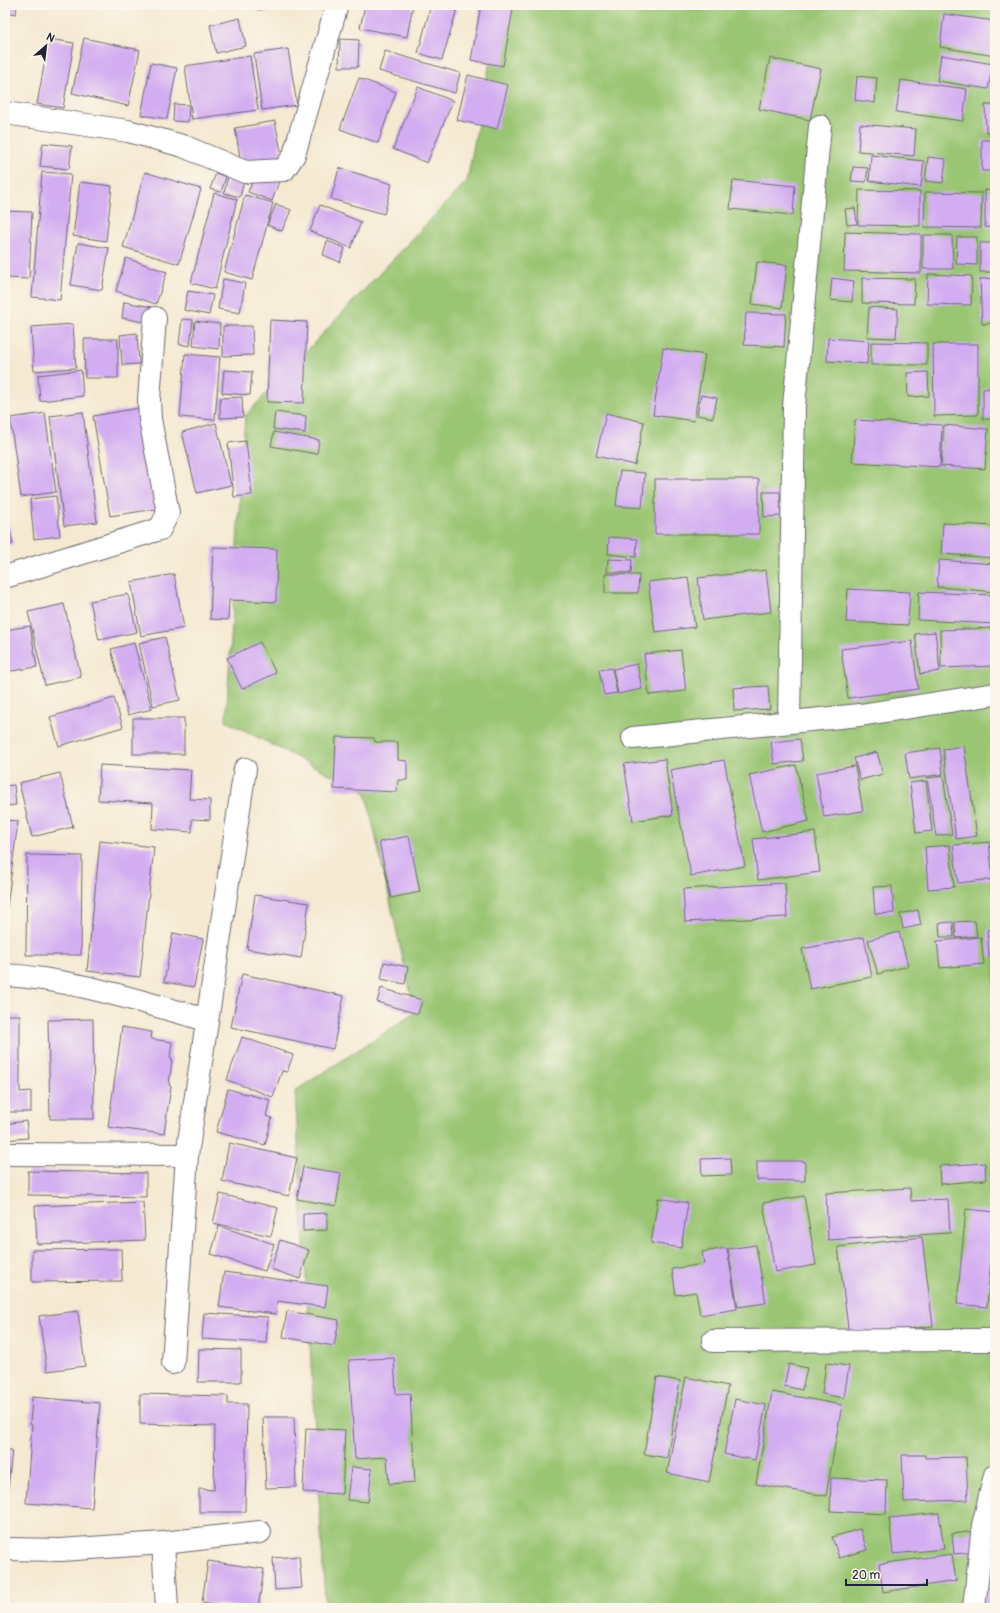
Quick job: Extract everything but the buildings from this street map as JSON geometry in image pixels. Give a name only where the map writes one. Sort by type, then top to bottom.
[{"type":"street","points":[[5,113],[128,131],[183,146],[245,172],[284,170],[294,155],[337,5]]},
{"type":"street","points":[[789,722],[794,406],[820,126]]},
{"type":"street","points":[[5,577],[160,529],[168,513],[150,419],[149,400],[155,318]]},
{"type":"street","points":[[633,738],[860,716],[995,694]]},
{"type":"street","points":[[173,1363],[187,1155],[245,769]]},
{"type":"street","points":[[5,975],[57,981],[84,987],[207,1020]]},
{"type":"street","points":[[5,1154],[187,1155]]},
{"type":"street","points":[[714,1341],[995,1340]]},
{"type":"street","points":[[974,1608],[983,1525],[995,1475]]},
{"type":"street","points":[[5,1549],[61,1550],[163,1543],[260,1532]]},
{"type":"street","points":[[163,1543],[167,1608]]},
{"type":"green space","points":[[501,5],[995,5],[995,1608],[330,1608],[325,1600],[295,1091],[415,1013],[366,793],[226,721],[245,416],[467,181]]}]
